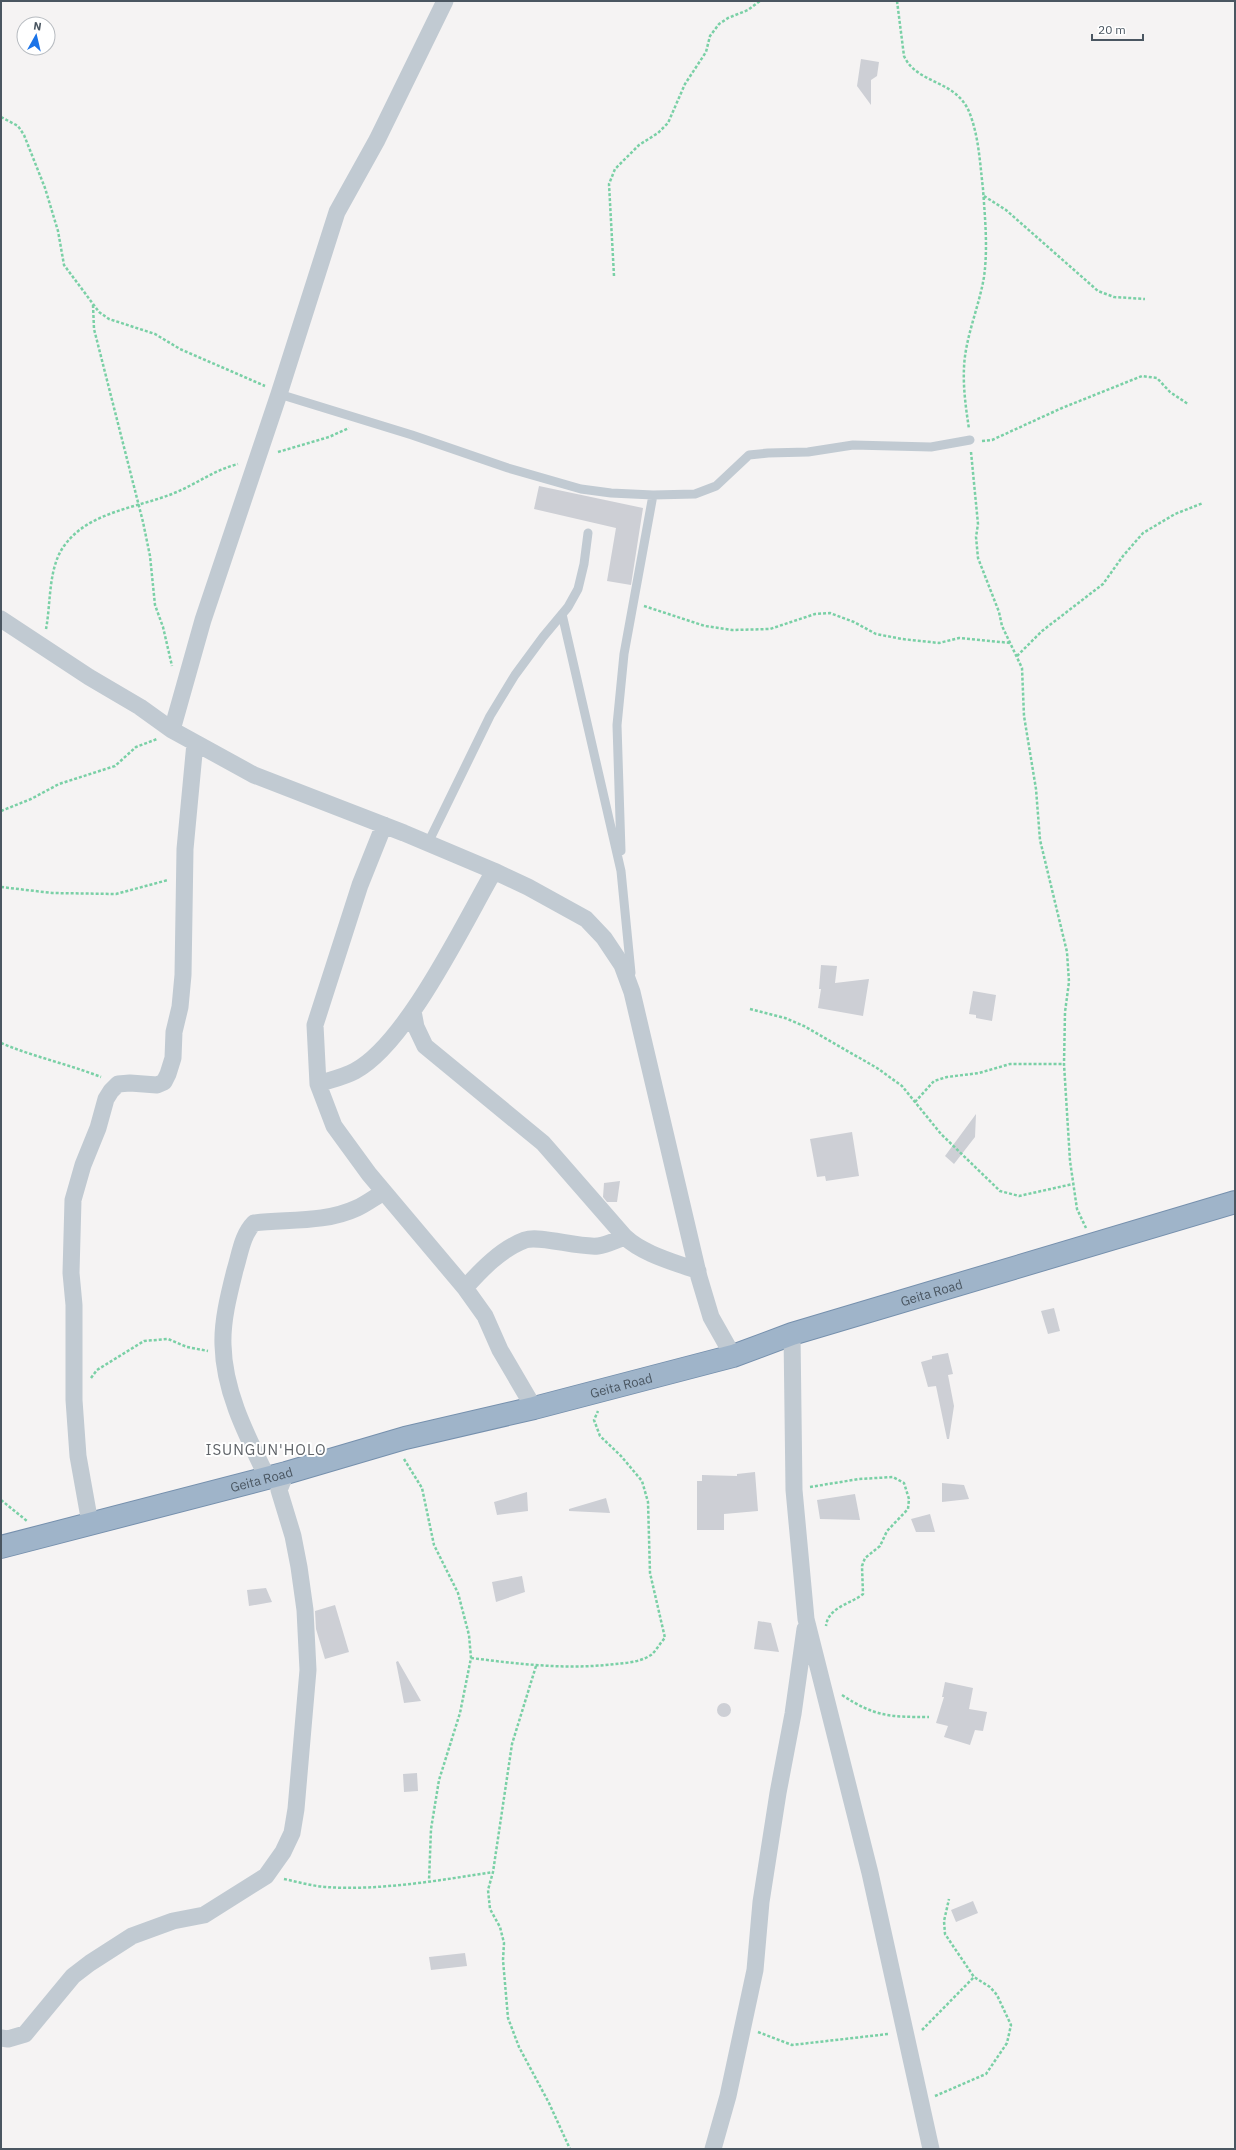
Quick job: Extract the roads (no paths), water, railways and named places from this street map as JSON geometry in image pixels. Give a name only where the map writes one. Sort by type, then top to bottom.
[{"type":"highway","name":"Geita Road","points":[[1,1547],[276,1475],[405,1438],[534,1408],[733,1356],[792,1334],[1095,1245],[1235,1202]]},
{"type":"street","points":[[172,730],[181,693],[337,212],[377,140],[445,1]]},
{"type":"street","points":[[1,619],[140,707],[172,730],[254,775],[384,825],[494,871],[528,887],[586,920],[604,938],[618,960],[632,992],[698,1271],[711,1317],[733,1356]]},
{"type":"street","points":[[90,1523],[78,1456],[74,1400],[74,1306],[71,1273],[72,1200],[106,1099],[118,1084],[130,1083],[157,1085],[164,1082],[173,1058],[174,1032],[180,1007],[183,975],[185,850],[195,743]]},
{"type":"street","points":[[384,825],[360,884],[315,1025],[318,1084],[334,1126],[384,1192],[465,1288],[485,1316],[500,1350],[534,1408]]},
{"type":"street","points":[[318,1084],[355,1071],[383,1049],[413,1011],[494,871]]},
{"type":"street","points":[[413,1011],[416,1027],[425,1046],[543,1143],[624,1237],[631,1243],[698,1271]]},
{"type":"street","points":[[1,2038],[8,2039],[25,2034],[72,1976],[132,1936],[173,1921],[204,1916],[266,1876],[283,1852],[292,1833],[296,1809],[308,1670],[305,1610],[293,1536],[276,1475],[238,1419],[223,1344],[230,1292],[243,1240],[248,1228],[254,1222],[321,1218],[338,1215],[358,1208],[384,1192]]},
{"type":"street","points":[[465,1288],[479,1272],[497,1257],[525,1240],[543,1239],[574,1245],[599,1246],[624,1237]]},
{"type":"street","points":[[792,1334],[794,1490],[806,1619],[820,1680],[849,1785],[931,2149]]},
{"type":"street","points":[[714,2149],[728,2096],[755,1970],[761,1902],[778,1793],[793,1714],[806,1619]]},
{"type":"lane","points":[[279,394],[508,468],[581,489],[653,495],[695,494],[707,490],[725,479],[749,456],[768,453],[808,452],[853,445],[931,447],[970,440]]},
{"type":"lane","points":[[632,992],[621,871],[617,725],[624,654],[632,602],[653,495]]},
{"type":"lane","points":[[428,843],[490,716],[515,676],[562,614],[578,589],[584,564],[588,533]]},
{"type":"lane","points":[[562,614],[621,871]]},
{"type":"district","name":"ISUNGUN'HOLO","points":[[266,1449]]}]
